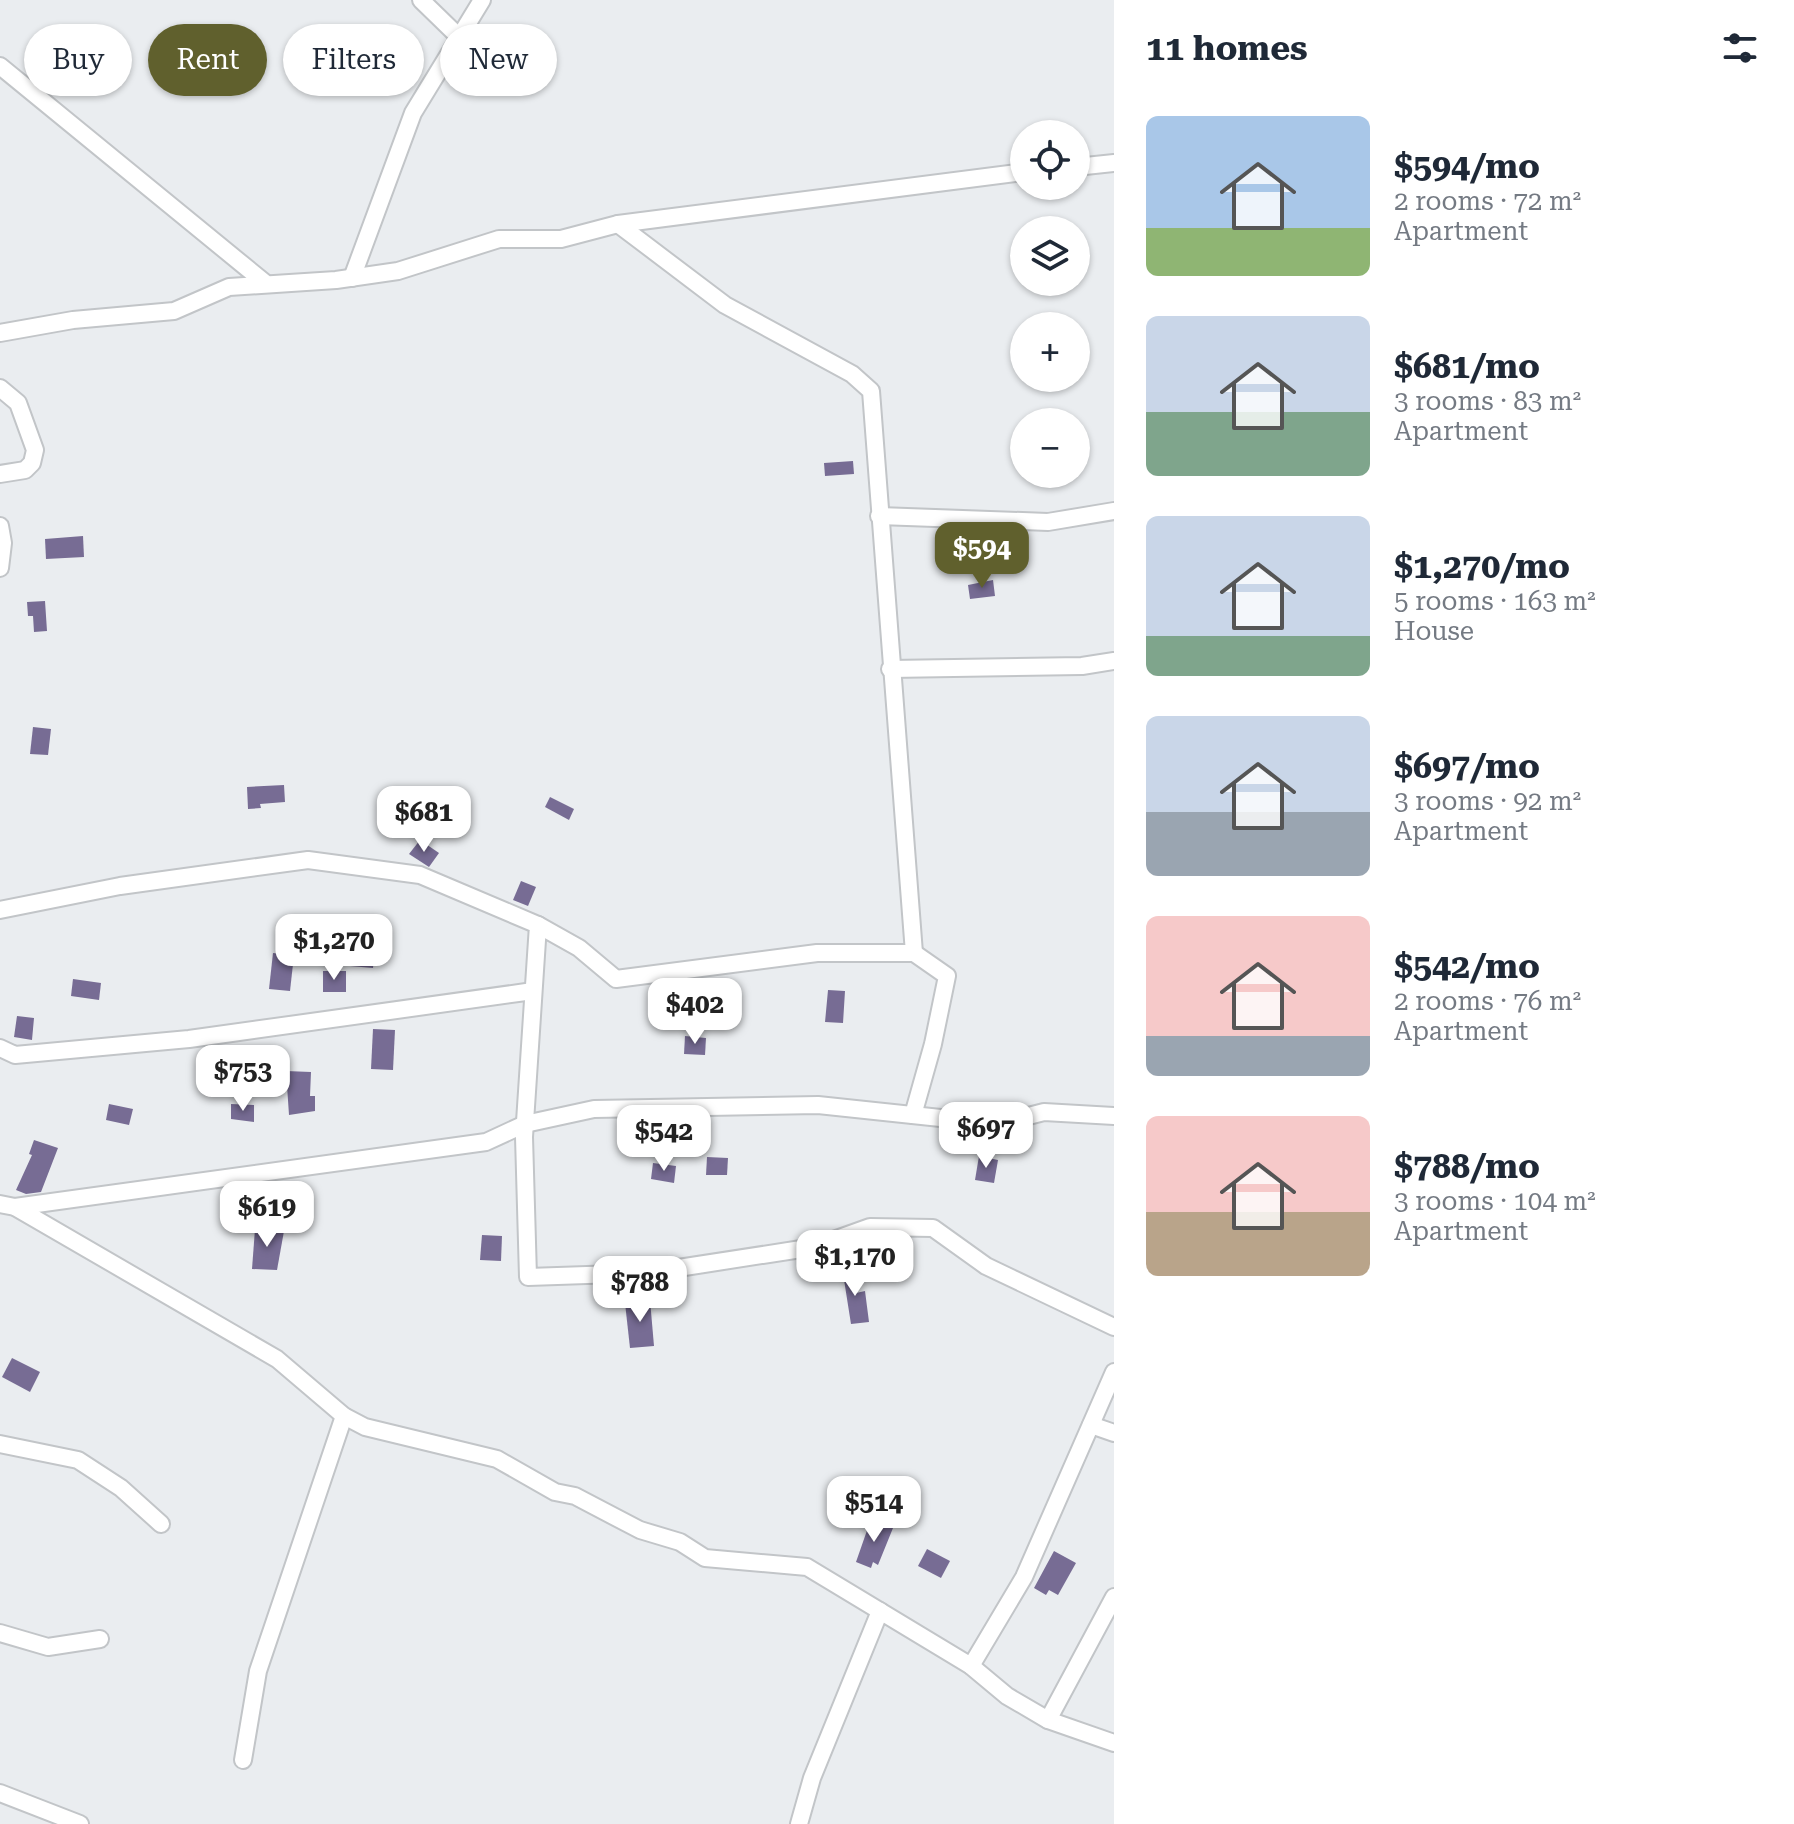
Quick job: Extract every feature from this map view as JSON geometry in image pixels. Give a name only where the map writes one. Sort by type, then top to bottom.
[{"type":"street","points":[[421,0],[446,24]]},
{"type":"street","points":[[465,24],[482,0]]},
{"type":"street","points":[[352,278],[413,113],[440,65]]},
{"type":"street","points":[[0,66],[264,282]]},
{"type":"street","points":[[1090,166],[1114,163]]},
{"type":"street","points":[[0,333],[73,320],[174,311],[229,287],[264,282],[352,278],[398,271],[499,239],[561,239],[618,224],[1010,174]]},
{"type":"street","points":[[618,224],[725,305],[852,374],[871,391],[914,953]]},
{"type":"street","points":[[0,388],[18,403],[35,450],[32,463],[25,470],[0,474]]},
{"type":"street","points":[[879,516],[1048,522],[1114,511]]},
{"type":"street","points":[[0,526],[3,543],[0,568]]},
{"type":"street","points":[[890,669],[1082,666],[1114,661]]},
{"type":"street","points":[[0,910],[120,886],[308,860],[420,875],[538,925],[579,948],[616,979],[817,953],[914,953],[947,976],[933,1044],[913,1115]]},
{"type":"street","points":[[538,925],[525,1124],[528,1277],[646,1273],[814,1247],[870,1227],[933,1228],[986,1266],[1114,1327]]},
{"type":"street","points":[[0,1048],[15,1055],[189,1039],[533,991]]},
{"type":"street","points":[[7,1205],[486,1142],[525,1124],[594,1109],[818,1105],[997,1124],[1044,1112],[1114,1116]]},
{"type":"street","points":[[7,1205],[277,1359],[344,1416],[365,1427],[497,1459],[555,1492],[575,1496],[640,1530],[680,1542],[705,1558],[807,1567],[971,1666],[1007,1696],[1048,1720],[1114,1743]]},
{"type":"street","points":[[971,1666],[1024,1577],[1114,1372]]},
{"type":"street","points":[[243,1760],[258,1671],[344,1416]]},
{"type":"street","points":[[1091,1425],[1114,1433]]},
{"type":"street","points":[[0,1444],[78,1460],[121,1488],[161,1524]]},
{"type":"street","points":[[1048,1720],[1114,1597]]},
{"type":"street","points":[[799,1824],[812,1778],[880,1611]]},
{"type":"street","points":[[0,1633],[48,1647],[100,1639]]},
{"type":"street","points":[[0,1793],[80,1824]]},
{"type":"building","points":[[853,461],[854,474],[825,476],[824,463]]},
{"type":"building","points":[[83,536],[84,557],[46,559],[45,539]]},
{"type":"building","points":[[993,580],[995,596],[970,599],[968,585]]},
{"type":"building","points":[[45,601],[47,631],[34,632],[33,616],[28,616],[27,602]]},
{"type":"building","points":[[33,727],[51,729],[48,755],[30,754]]},
{"type":"building","points":[[284,785],[285,802],[260,804],[261,808],[248,809],[247,787]]},
{"type":"building","points":[[550,797],[574,809],[569,820],[545,807]]},
{"type":"building","points":[[420,840],[439,853],[429,867],[409,854]]},
{"type":"building","points":[[521,881],[536,887],[528,906],[513,900]]},
{"type":"building","points":[[353,937],[376,939],[373,968],[350,966]]},
{"type":"building","points":[[273,953],[294,955],[290,991],[269,989]]},
{"type":"building","points":[[323,971],[346,971],[346,992],[323,992]]},
{"type":"building","points":[[73,979],[101,983],[99,1000],[71,996]]},
{"type":"building","points":[[828,990],[845,991],[843,1023],[825,1022]]},
{"type":"building","points":[[17,1016],[34,1018],[32,1040],[14,1037]]},
{"type":"building","points":[[373,1029],[395,1030],[393,1070],[371,1069]]},
{"type":"building","points":[[685,1036],[706,1038],[705,1055],[684,1054]]},
{"type":"building","points":[[286,1071],[311,1072],[310,1096],[315,1096],[315,1111],[289,1115]]},
{"type":"building","points":[[109,1104],[133,1109],[129,1125],[106,1120]]},
{"type":"building","points":[[231,1104],[254,1105],[254,1122],[231,1119]]},
{"type":"building","points":[[34,1140],[58,1148],[41,1192],[26,1194],[16,1190],[32,1155],[29,1154]]},
{"type":"building","points":[[979,1156],[998,1160],[994,1183],[975,1180]]},
{"type":"building","points":[[707,1157],[728,1158],[727,1175],[706,1175]]},
{"type":"building","points":[[653,1163],[676,1166],[674,1183],[651,1179]]},
{"type":"building","points":[[255,1229],[284,1231],[277,1270],[252,1269]]},
{"type":"building","points":[[482,1235],[502,1236],[501,1261],[480,1260]]},
{"type":"building","points":[[842,1267],[856,1267],[856,1293],[865,1291],[869,1322],[851,1324]]},
{"type":"building","points":[[650,1300],[654,1346],[630,1348],[625,1303]]},
{"type":"building","points":[[12,1358],[40,1372],[30,1392],[2,1377]]},
{"type":"building","points":[[871,1519],[893,1528],[878,1565],[873,1562],[871,1568],[856,1562]]},
{"type":"building","points":[[927,1549],[950,1561],[941,1578],[918,1566]]},
{"type":"building","points":[[1054,1551],[1076,1563],[1058,1595],[1049,1590],[1046,1595],[1034,1588]]}]
